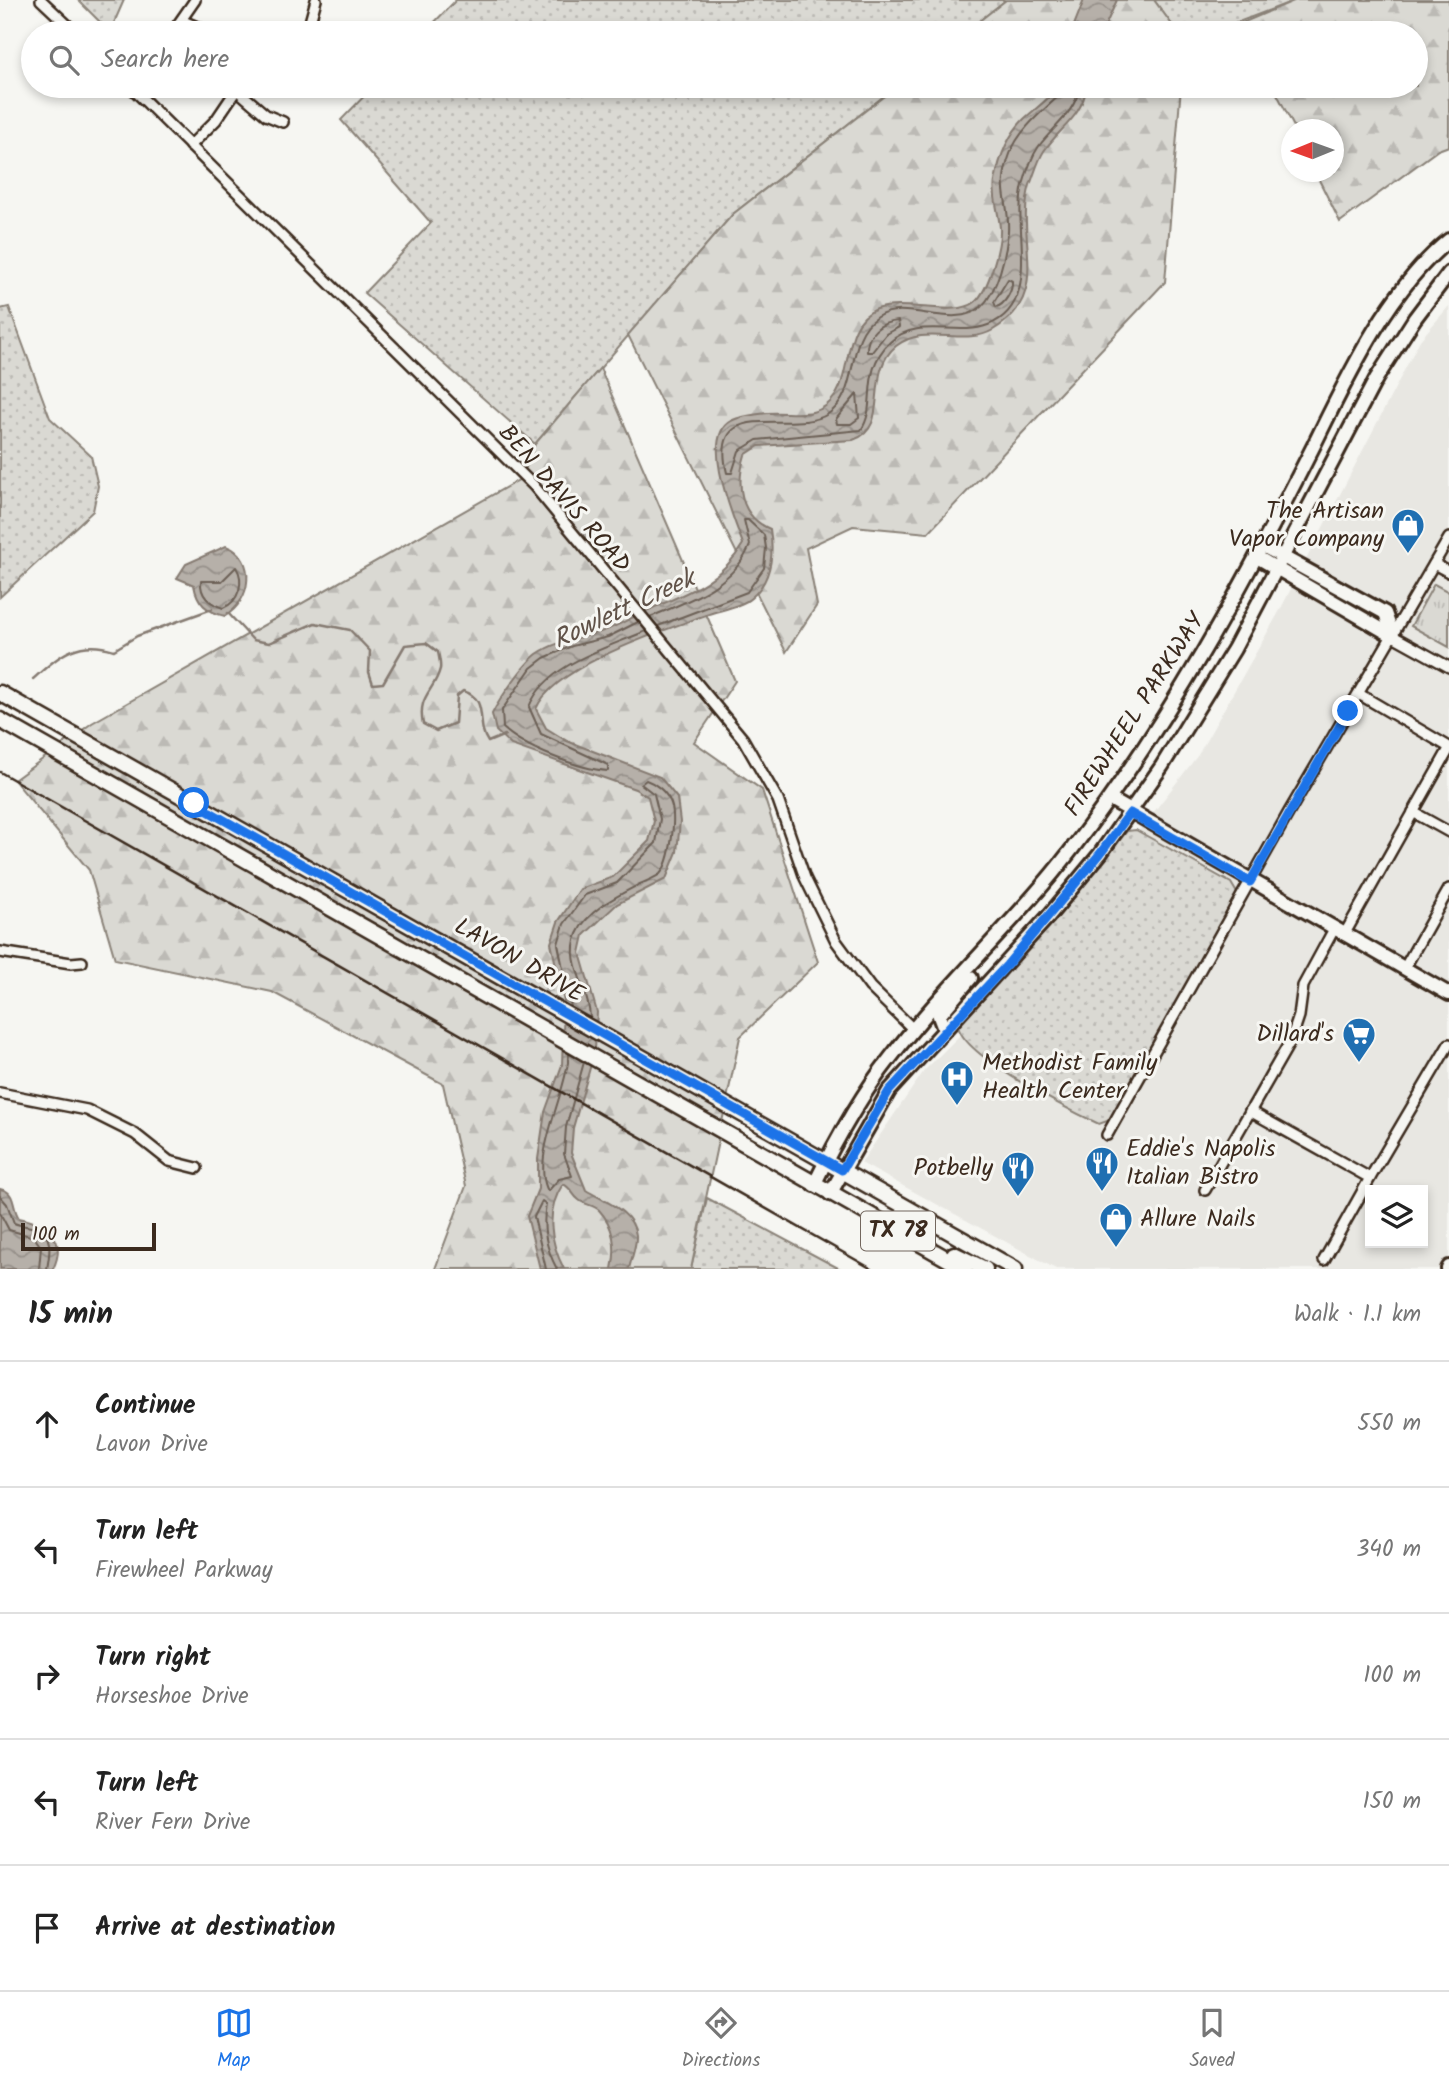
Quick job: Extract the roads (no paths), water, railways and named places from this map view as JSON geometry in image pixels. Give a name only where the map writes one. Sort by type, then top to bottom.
[{"type":"main road","name":"FIREWHEEL PARKWAY","points":[[814,1185],[866,1090],[913,1028],[1024,908],[1110,799],[1179,695],[1261,552],[1334,405],[1372,337],[1406,285],[1446,248]]},
{"type":"main road","name":"FIREWHEEL PARKWAY","points":[[830,1194],[889,1091],[944,1029],[1007,965],[1100,854],[1130,813],[1207,695],[1280,563],[1376,379],[1415,318],[1449,273]]},
{"type":"main road","points":[[1261,552],[1385,613],[1393,636]]},
{"type":"main road","name":"LAVON DRIVE","points":[[0,693],[1015,1269]]},
{"type":"main road","name":"LAVON DRIVE","points":[[0,720],[965,1269]]},
{"type":"main road","points":[[1110,799],[1130,813],[1449,994]]},
{"type":"main road","points":[[944,1029],[939,1016],[1003,942],[1024,908]]},
{"type":"main road","points":[[932,1251],[954,1254],[985,1269]]},
{"type":"street","points":[[41,0],[63,21]]},
{"type":"street","points":[[183,21],[195,0]]},
{"type":"street","points":[[310,21],[316,0]]},
{"type":"street","name":"BEN DAVIS ROAD","points":[[142,98],[534,486],[743,739],[770,783],[805,878],[836,941],[870,987],[913,1028]]},
{"type":"street","points":[[190,146],[216,120],[231,98]]},
{"type":"street","points":[[248,98],[266,115],[283,122]]},
{"type":"street","points":[[1107,1135],[1449,538]]},
{"type":"street","points":[[1434,564],[1449,572]]},
{"type":"street","points":[[1393,636],[1449,667]]},
{"type":"street","points":[[1205,1190],[1290,1040],[1299,1016],[1303,986],[1413,812],[1449,748],[1359,694]]},
{"type":"street","points":[[1413,812],[1449,832]]},
{"type":"street","points":[[1404,969],[1449,889]]},
{"type":"street","points":[[0,952],[71,963],[82,962]]},
{"type":"street","points":[[1324,1260],[1449,1044]]},
{"type":"street","points":[[0,1093],[87,1110],[135,1134],[169,1161],[197,1167]]},
{"type":"street","points":[[1250,1111],[1370,1178]]},
{"type":"water","points":[[1084,0],[1117,0],[1107,21],[1076,21]]},
{"type":"water","points":[[1084,98],[1076,114],[1042,155],[1030,185],[1026,205],[1027,283],[1022,300],[1011,316],[982,335],[919,336],[896,346],[886,357],[881,370],[872,424],[865,434],[853,440],[759,446],[745,455],[741,488],[746,508],[770,529],[771,538],[770,566],[758,591],[742,604],[638,640],[586,665],[564,678],[547,693],[536,709],[546,728],[567,741],[660,777],[677,798],[680,822],[677,852],[666,879],[617,904],[584,935],[580,953],[597,1012],[595,1050],[573,1128],[571,1153],[586,1190],[616,1207],[634,1226],[636,1243],[629,1269],[612,1269],[614,1245],[604,1216],[595,1207],[579,1200],[563,1184],[554,1205],[552,1226],[555,1248],[564,1269],[540,1269],[527,1216],[538,1189],[538,1159],[545,1112],[562,1065],[564,1002],[551,943],[558,922],[580,889],[613,877],[649,841],[654,821],[648,797],[635,789],[511,745],[496,731],[492,714],[513,682],[537,654],[561,642],[609,629],[689,592],[713,577],[734,557],[743,544],[727,499],[718,461],[718,444],[722,430],[731,421],[764,413],[813,412],[828,404],[840,386],[858,324],[866,315],[877,309],[901,306],[943,309],[967,306],[975,302],[985,288],[998,245],[1000,228],[994,186],[1002,156],[1018,125],[1047,100]]},
{"type":"water","points":[[226,546],[243,560],[247,580],[241,601],[225,616],[213,612],[200,602],[194,585],[177,578],[186,564]]},
{"type":"water","points":[[0,1189],[9,1193],[19,1218],[38,1224],[52,1234],[58,1249],[53,1269],[0,1269]]},
{"type":"waterway","points":[[33,679],[69,651],[89,646],[114,650],[137,636],[212,609]]},
{"type":"waterway","points":[[228,613],[253,640],[269,643],[315,623],[350,630],[370,651],[369,672],[373,684],[383,683],[405,645],[426,643],[438,652],[440,667],[424,700],[423,724],[436,731],[455,723],[457,696],[463,691],[471,695],[479,706],[482,728],[488,742],[505,735]]},
{"type":"railway","points":[[0,772],[872,1269]]},
{"type":"place","name":"The Artisan Vapor Company","points":[[1408,555]]},
{"type":"place","name":"Dillard's","points":[[1359,1064]]},
{"type":"place","name":"Methodist Family Health Center","points":[[957,1107]]},
{"type":"place","name":"Eddie's Napolis Italian Bistro","points":[[1102,1193]]},
{"type":"place","name":"Potbelly","points":[[1018,1198]]},
{"type":"place","name":"Allure Nails","points":[[1116,1249]]},
{"type":"water label","name":"Rowlett Creek","points":[[624,610]]}]
